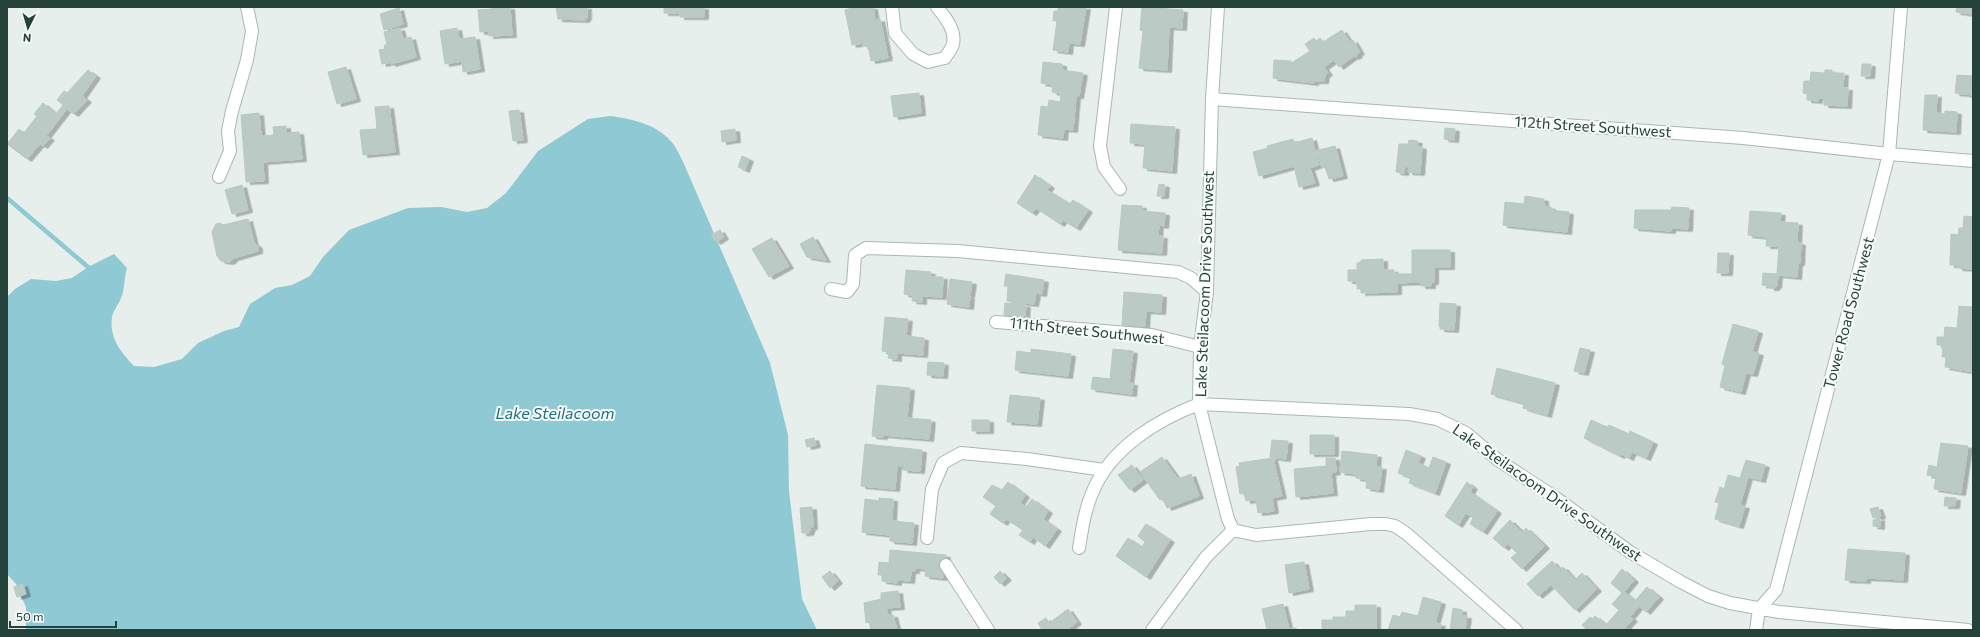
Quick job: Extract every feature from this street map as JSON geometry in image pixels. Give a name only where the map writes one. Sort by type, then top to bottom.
[{"type":"street","points":[[219,177],[230,151],[228,131],[247,60],[252,31],[247,7]]},
{"type":"street","points":[[892,7],[895,32],[913,54],[928,62],[945,58],[953,44],[949,22],[937,7]]},
{"type":"street","points":[[1116,7],[1100,146],[1104,167],[1120,189]]},
{"type":"street","name":"Lake Steilacoom Drive Southwest","points":[[1218,7],[1212,98],[1207,292],[1200,347],[1199,404],[1409,414],[1437,419],[1466,434],[1498,460],[1556,498],[1630,552],[1708,596],[1730,603],[1759,609],[1838,619],[1968,630]]},
{"type":"street","name":"Tower Road Southwest","points":[[1759,609],[1776,590],[1890,154],[1901,7]]},
{"type":"street","name":"112th Street Southwest","points":[[1212,98],[1743,138],[1890,154],[1973,161]]},
{"type":"street","points":[[831,290],[847,292],[853,284],[855,255],[866,248],[958,251],[1178,272],[1192,278],[1207,292]]},
{"type":"street","name":"111th Street Southwest","points":[[996,322],[1152,335],[1200,347]]},
{"type":"street","points":[[1079,548],[1085,514],[1093,492],[1104,470],[1111,461],[1128,445],[1174,413],[1199,404],[1224,506],[1233,530]]},
{"type":"street","points":[[927,538],[932,489],[942,464],[961,453],[1027,459],[1104,470]]},
{"type":"street","points":[[1233,530],[1256,535],[1371,524],[1386,524],[1395,526],[1419,544],[1516,630]]},
{"type":"street","points":[[1152,630],[1206,557],[1233,530]]},
{"type":"street","points":[[946,565],[988,630]]},
{"type":"street","points":[[1756,630],[1759,609]]},
{"type":"water","name":"Lake Steilacoom","points":[[610,116],[637,121],[654,128],[661,132],[674,145],[684,164],[770,363],[788,435],[789,491],[802,599],[817,630],[26,630],[26,607],[16,584],[7,574],[7,297],[15,289],[31,279],[56,281],[72,278],[88,267],[114,254],[127,268],[122,294],[112,317],[112,332],[117,344],[134,366],[154,367],[182,359],[198,343],[224,331],[239,327],[250,304],[275,288],[292,285],[310,276],[323,257],[349,230],[408,208],[441,207],[467,212],[487,208],[506,193],[538,151],[588,119]]},
{"type":"building","points":[[492,7],[510,7],[512,35],[489,36],[489,31],[480,32],[478,10],[492,9]]},
{"type":"building","points":[[556,7],[587,7],[587,17],[585,20],[558,19]]},
{"type":"building","points":[[664,7],[704,7],[704,17],[680,17],[680,13],[664,13]]},
{"type":"building","points":[[856,7],[873,7],[875,20],[880,19],[888,58],[871,61],[868,45],[863,46],[863,43],[852,45],[845,10]]},
{"type":"building","points":[[1058,7],[1086,7],[1080,44],[1069,43],[1068,52],[1053,50],[1057,21],[1053,21],[1054,11],[1058,11]]},
{"type":"building","points":[[1142,7],[1183,10],[1182,28],[1169,27],[1167,70],[1139,68],[1143,31],[1140,30]]},
{"type":"building","points":[[1957,7],[1973,7],[1973,14],[1956,12]]},
{"type":"building","points":[[399,8],[403,24],[384,30],[380,14]]},
{"type":"building","points":[[400,28],[403,39],[411,37],[416,57],[391,64],[391,62],[382,64],[379,50],[385,49],[384,45],[387,45],[384,32]]},
{"type":"building","points":[[457,28],[459,39],[475,37],[480,69],[463,72],[462,61],[445,64],[440,31]]},
{"type":"building","points":[[1342,30],[1350,42],[1353,40],[1360,52],[1357,54],[1358,55],[1355,57],[1354,56],[1339,67],[1334,60],[1324,67],[1328,73],[1325,75],[1324,81],[1314,81],[1314,83],[1273,78],[1274,60],[1291,61],[1290,64],[1310,51],[1305,44],[1314,38],[1316,41],[1320,38],[1323,42]]},
{"type":"building","points":[[1043,62],[1062,64],[1062,70],[1083,73],[1079,96],[1076,96],[1073,130],[1064,129],[1063,138],[1038,135],[1041,106],[1048,107],[1049,100],[1060,102],[1061,94],[1052,92],[1053,85],[1041,83]]},
{"type":"building","points":[[1862,64],[1871,64],[1870,76],[1861,76]]},
{"type":"building","points":[[346,67],[356,99],[337,104],[328,72]]},
{"type":"building","points":[[88,70],[96,76],[82,96],[87,100],[74,114],[67,109],[46,136],[50,138],[43,146],[40,144],[27,159],[7,144],[19,129],[24,133],[37,116],[34,114],[43,103],[56,114],[63,105],[57,100],[64,91],[67,93]]},
{"type":"building","points":[[1825,70],[1832,70],[1832,73],[1844,73],[1843,88],[1848,88],[1847,106],[1824,105],[1824,98],[1818,98],[1818,101],[1807,100],[1807,94],[1803,93],[1804,81],[1810,81],[1811,72],[1825,73]]},
{"type":"building","points":[[1957,75],[1973,76],[1973,95],[1955,93]]},
{"type":"building","points":[[919,93],[921,113],[894,117],[891,96]]},
{"type":"building","points":[[1925,95],[1937,95],[1936,113],[1945,114],[1945,111],[1957,112],[1956,132],[1923,130]]},
{"type":"building","points":[[389,106],[395,152],[363,155],[360,130],[377,129],[375,107]]},
{"type":"building","points":[[519,110],[523,140],[513,141],[509,111]]},
{"type":"building","points":[[259,113],[261,136],[274,135],[273,127],[286,126],[286,133],[299,132],[302,159],[263,162],[264,181],[246,182],[241,115]]},
{"type":"building","points":[[1131,124],[1175,127],[1172,171],[1143,168],[1145,144],[1130,143]]},
{"type":"building","points":[[1445,128],[1455,129],[1454,140],[1444,139]]},
{"type":"building","points":[[735,129],[736,140],[722,142],[721,131]]},
{"type":"building","points":[[1312,138],[1315,151],[1335,146],[1343,176],[1329,179],[1325,167],[1322,168],[1319,156],[1317,157],[1319,165],[1310,168],[1315,183],[1299,187],[1294,166],[1259,176],[1253,152],[1268,148],[1267,146],[1293,139],[1294,143]]},
{"type":"building","points":[[1409,140],[1418,141],[1417,146],[1422,147],[1420,173],[1408,172],[1409,167],[1405,166],[1404,173],[1396,172],[1399,144],[1408,144]]},
{"type":"building","points":[[742,156],[749,159],[745,170],[738,167]]},
{"type":"building","points":[[1035,175],[1050,186],[1047,190],[1070,204],[1073,200],[1088,210],[1076,228],[1063,220],[1060,224],[1036,208],[1032,213],[1017,203]]},
{"type":"building","points":[[1159,184],[1165,185],[1164,196],[1157,196]]},
{"type":"building","points":[[242,185],[248,210],[232,214],[225,190]]},
{"type":"building","points":[[1525,196],[1544,199],[1544,206],[1551,207],[1550,210],[1569,212],[1567,232],[1503,225],[1505,202],[1524,204]]},
{"type":"building","points":[[1122,205],[1142,206],[1142,211],[1165,213],[1164,226],[1159,225],[1158,236],[1163,236],[1162,253],[1118,250]]},
{"type":"building","points":[[1672,207],[1689,208],[1688,229],[1671,228],[1671,231],[1634,228],[1635,210],[1671,210]]},
{"type":"building","points":[[1750,211],[1781,213],[1780,222],[1798,223],[1797,242],[1801,243],[1800,263],[1798,263],[1797,277],[1778,275],[1777,286],[1775,286],[1775,288],[1762,285],[1763,273],[1777,274],[1779,246],[1766,246],[1767,237],[1748,235]]},
{"type":"building","points":[[1964,216],[1973,217],[1973,269],[1958,268],[1958,265],[1950,265],[1951,234],[1958,235],[1959,228],[1963,228]]},
{"type":"building","points":[[248,219],[254,243],[258,246],[258,251],[234,258],[230,262],[221,261],[217,256],[212,232],[216,224],[220,223],[223,225]]},
{"type":"building","points":[[720,230],[724,237],[716,242],[711,235]]},
{"type":"building","points":[[813,237],[826,260],[807,257],[800,244]]},
{"type":"building","points":[[772,238],[789,266],[769,277],[752,249]]},
{"type":"building","points":[[1412,250],[1450,250],[1450,267],[1434,267],[1434,282],[1431,282],[1431,286],[1421,286],[1421,282],[1397,283],[1397,292],[1361,293],[1361,289],[1357,289],[1357,281],[1348,281],[1348,270],[1357,270],[1357,263],[1361,262],[1361,260],[1383,259],[1383,270],[1394,270],[1394,274],[1412,274]]},
{"type":"building","points":[[1718,253],[1729,253],[1728,273],[1717,273]]},
{"type":"building","points":[[906,270],[931,272],[930,277],[943,277],[942,297],[922,296],[922,302],[912,301],[913,295],[904,294]]},
{"type":"building","points":[[1006,274],[1044,280],[1042,294],[1036,293],[1034,304],[1007,301],[1008,286],[1004,286]]},
{"type":"building","points":[[950,279],[972,282],[970,295],[965,294],[970,296],[969,307],[947,304]]},
{"type":"building","points":[[1124,292],[1162,295],[1161,312],[1146,311],[1145,326],[1122,325]]},
{"type":"building","points":[[1005,303],[1026,305],[1025,317],[1004,315]]},
{"type":"building","points":[[1440,303],[1456,304],[1454,330],[1440,329]]},
{"type":"building","points":[[1959,306],[1973,307],[1973,372],[1945,367],[1946,357],[1942,357],[1943,345],[1937,345],[1937,337],[1944,337],[1945,327],[1957,328]]},
{"type":"building","points":[[885,317],[908,319],[906,336],[924,338],[923,355],[897,353],[897,359],[888,358],[889,352],[882,351]]},
{"type":"building","points":[[1733,324],[1758,331],[1752,352],[1759,353],[1753,374],[1746,373],[1741,392],[1720,387],[1725,365],[1722,364]]},
{"type":"building","points":[[1580,348],[1590,350],[1584,373],[1574,371]]},
{"type":"building","points":[[1031,349],[1071,354],[1068,376],[1015,370],[1017,351],[1031,353]]},
{"type":"building","points":[[1113,349],[1133,351],[1129,383],[1133,383],[1132,394],[1091,389],[1093,377],[1110,379]]},
{"type":"building","points":[[928,362],[944,363],[943,376],[927,375]]},
{"type":"building","points":[[1497,368],[1555,383],[1547,415],[1523,408],[1524,403],[1491,394]]},
{"type":"building","points":[[877,385],[910,388],[907,418],[931,420],[929,439],[883,435],[883,437],[872,436]]},
{"type":"building","points":[[1010,395],[1040,398],[1037,424],[1007,422]]},
{"type":"building","points":[[972,420],[989,420],[989,431],[972,431]]},
{"type":"building","points":[[1591,420],[1607,427],[1609,425],[1629,434],[1630,431],[1653,442],[1646,458],[1632,452],[1629,458],[1621,454],[1620,456],[1584,438]]},
{"type":"building","points":[[1310,435],[1334,435],[1334,454],[1310,454]]},
{"type":"building","points":[[814,438],[816,445],[807,447],[805,440]]},
{"type":"building","points":[[1272,440],[1288,441],[1286,459],[1270,457]]},
{"type":"building","points":[[1941,443],[1968,446],[1961,493],[1934,489],[1936,476],[1927,475],[1929,465],[1937,467]]},
{"type":"building","points":[[865,444],[922,450],[920,471],[903,470],[904,466],[897,466],[895,489],[861,486]]},
{"type":"building","points":[[1406,450],[1421,456],[1418,463],[1429,468],[1433,457],[1446,462],[1435,493],[1409,483],[1411,478],[1398,473]]},
{"type":"building","points":[[1342,451],[1377,455],[1376,467],[1382,467],[1379,490],[1366,488],[1367,480],[1356,478],[1356,474],[1340,472]]},
{"type":"building","points":[[1162,457],[1178,479],[1191,474],[1199,496],[1167,508],[1163,498],[1160,500],[1140,472]]},
{"type":"building","points":[[1273,458],[1282,496],[1272,498],[1274,511],[1258,513],[1256,500],[1246,501],[1245,493],[1240,494],[1236,467],[1240,466],[1239,463]]},
{"type":"building","points":[[1326,458],[1335,458],[1336,472],[1331,473],[1333,493],[1296,497],[1294,469],[1326,466]]},
{"type":"building","points":[[1746,460],[1765,465],[1761,480],[1748,477],[1740,505],[1745,506],[1739,526],[1715,519],[1719,503],[1715,502],[1720,487],[1724,489],[1728,475],[1740,478]]},
{"type":"building","points":[[1132,465],[1143,480],[1130,490],[1118,475]]},
{"type":"building","points":[[1008,482],[1025,495],[1020,503],[1026,507],[1032,499],[1048,511],[1043,519],[1057,529],[1045,546],[1033,537],[1030,542],[1019,535],[1023,530],[1006,519],[1003,523],[990,514],[996,506],[983,497],[992,485],[1002,490]]},
{"type":"building","points":[[1467,482],[1473,487],[1470,492],[1497,511],[1483,532],[1470,524],[1473,518],[1466,513],[1458,525],[1445,516]]},
{"type":"building","points":[[1945,497],[1956,498],[1955,506],[1944,506]]},
{"type":"building","points":[[879,498],[893,499],[892,521],[914,523],[912,543],[890,541],[890,535],[862,532],[865,499],[879,501]]},
{"type":"building","points":[[812,507],[813,527],[811,527],[809,533],[802,533],[800,508]]},
{"type":"building","points":[[1878,507],[1881,516],[1873,518],[1870,509]]},
{"type":"building","points":[[1880,518],[1880,527],[1873,526],[1873,520]]},
{"type":"building","points":[[1510,520],[1522,532],[1526,528],[1545,546],[1522,569],[1511,558],[1517,553],[1508,544],[1504,548],[1493,538]]},
{"type":"building","points":[[1146,524],[1170,540],[1146,577],[1116,556],[1128,538],[1142,547],[1145,542],[1138,536]]},
{"type":"building","points":[[1848,549],[1905,553],[1903,580],[1866,578],[1866,581],[1845,580]]},
{"type":"building","points":[[890,550],[946,555],[943,578],[925,576],[926,569],[915,568],[915,571],[911,571],[910,581],[897,580],[897,583],[882,581],[882,575],[878,575],[879,562],[889,563]]},
{"type":"building","points":[[1552,561],[1560,570],[1563,567],[1575,580],[1582,573],[1597,589],[1575,610],[1551,585],[1538,596],[1527,584]]},
{"type":"building","points":[[1304,562],[1309,589],[1289,593],[1285,565]]},
{"type":"building","points":[[1622,569],[1634,580],[1624,592],[1635,601],[1647,587],[1659,597],[1646,612],[1639,606],[1630,617],[1633,619],[1625,628],[1626,630],[1587,630],[1582,625],[1590,617],[1593,619],[1595,616],[1606,625],[1619,610],[1612,604],[1622,593],[1611,583]]},
{"type":"building","points":[[830,571],[838,581],[830,588],[822,577]]},
{"type":"building","points":[[1000,571],[1007,578],[1000,584],[994,577]]},
{"type":"building","points":[[23,584],[26,594],[17,597],[14,587]]},
{"type":"building","points":[[898,591],[900,607],[886,608],[888,615],[893,615],[897,630],[871,630],[869,622],[866,623],[864,603],[881,599],[881,593]]},
{"type":"building","points":[[1423,597],[1441,602],[1435,623],[1441,624],[1440,630],[1388,630],[1393,615],[1400,617],[1402,612],[1418,616]]},
{"type":"building","points":[[1283,604],[1289,629],[1296,628],[1297,630],[1267,630],[1262,609]]},
{"type":"building","points":[[1355,605],[1376,605],[1376,630],[1322,630],[1322,620],[1333,620],[1333,617],[1346,617],[1346,611],[1355,611]]},
{"type":"building","points":[[1453,608],[1462,610],[1462,616],[1467,616],[1465,630],[1450,630]]},
{"type":"building","points":[[1068,609],[1077,622],[1067,630],[1042,630],[1038,623],[1046,618],[1049,623]]},
{"type":"waterway","points":[[7,198],[88,267]]}]
